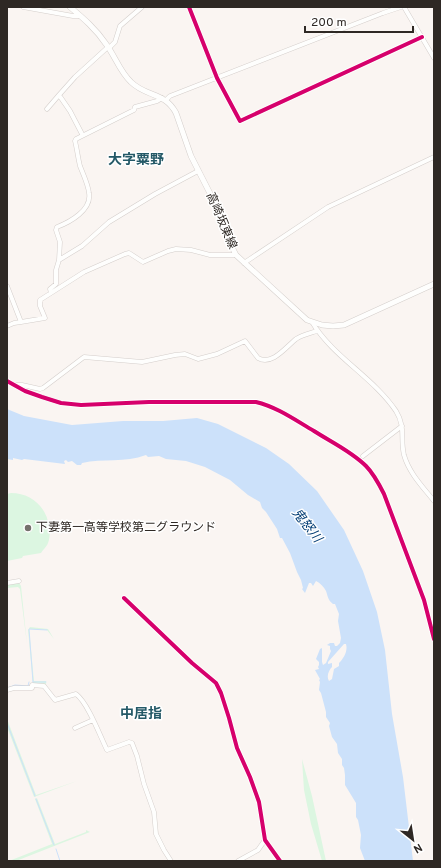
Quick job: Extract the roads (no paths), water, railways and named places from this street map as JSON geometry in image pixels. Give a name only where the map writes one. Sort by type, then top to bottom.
[{"type":"main road","points":[[70,7],[98,33],[132,83],[142,90],[164,99]]},
{"type":"main road","name":"高崎坂東線","points":[[164,99],[172,106],[176,113],[186,144],[220,213],[236,255],[301,315],[319,325],[333,326],[351,323],[434,284]]},
{"type":"street","points":[[23,7],[80,16]]},
{"type":"street","points":[[47,109],[72,80],[115,42],[120,26],[142,7]]},
{"type":"street","points":[[189,7],[217,78],[240,121],[422,37]]},
{"type":"street","points":[[51,293],[50,289],[56,284],[56,270],[59,260],[60,242],[56,230],[57,227],[67,223],[81,212],[87,204],[90,194],[80,164],[75,141],[82,134],[134,110],[135,107],[164,99],[383,12],[401,7]]},
{"type":"street","points":[[404,7],[434,58]]},
{"type":"street","points":[[59,95],[68,106],[82,134]]},
{"type":"street","points":[[244,263],[328,207],[434,157]]},
{"type":"street","points":[[59,260],[82,246],[108,222],[198,171]]},
{"type":"street","points":[[7,326],[14,323],[45,318],[40,306],[40,300],[84,272],[125,254],[129,253],[143,262],[176,249],[191,250],[210,255],[236,255]]},
{"type":"street","points":[[7,286],[21,322]]},
{"type":"street","points":[[312,322],[317,331],[388,401],[396,412],[402,426],[402,448],[408,466],[434,501]]},
{"type":"street","points":[[15,385],[40,389],[84,357],[142,362],[185,354],[198,359],[217,354],[245,341],[258,358],[267,360],[280,354],[297,339],[317,331]]},
{"type":"street","points":[[7,381],[25,391],[61,403],[81,405],[149,402],[256,402],[266,404],[288,415],[343,449],[365,465],[376,478],[384,494],[424,600],[434,639]]},
{"type":"street","points":[[363,456],[402,426]]},
{"type":"street","points":[[7,583],[19,581]]},
{"type":"street","points":[[124,598],[192,663],[216,683],[221,693],[237,748],[259,802],[265,840],[280,861]]},
{"type":"street","points":[[7,690],[14,688],[32,688],[32,685],[35,684],[44,686],[56,700],[76,694],[81,699],[93,720],[106,750],[129,742],[133,745],[154,812],[156,834],[171,861]]},
{"type":"street","points":[[75,728],[93,720]]},
{"type":"street","points":[[238,861],[258,850],[265,840]]},
{"type":"water","name":"鬼怒川","points":[[7,409],[24,416],[72,425],[197,418],[218,424],[266,448],[289,464],[317,491],[344,530],[363,571],[377,612],[385,650],[392,714],[403,777],[413,861],[365,861],[360,848],[361,835],[356,817],[356,803],[345,785],[342,759],[338,753],[337,744],[332,737],[329,726],[330,723],[326,717],[326,712],[319,690],[320,679],[315,670],[319,669],[319,662],[316,659],[320,649],[322,648],[323,665],[326,663],[331,651],[330,646],[327,645],[334,643],[335,646],[337,646],[340,643],[341,638],[338,621],[339,614],[335,604],[330,601],[322,585],[316,581],[313,586],[309,583],[305,593],[302,589],[301,580],[290,553],[282,538],[280,538],[277,529],[262,508],[260,502],[248,495],[230,480],[205,467],[186,461],[166,459],[159,456],[148,457],[146,455],[130,459],[82,463],[81,465],[77,465],[72,461],[68,462],[66,460],[64,461],[65,464],[13,458],[13,460],[7,459]],"holes":[[[344,644],[346,644],[345,654],[339,663],[339,666],[334,669],[332,679],[329,681],[328,675],[332,667],[332,663],[328,664],[328,662]]]},
{"type":"waterway","points":[[33,682],[29,629],[47,630]]},
{"type":"waterway","points":[[7,688],[15,685],[28,686],[29,682]]},
{"type":"waterway","points":[[33,682],[46,682]]},
{"type":"waterway","points":[[7,723],[35,796]]},
{"type":"waterway","points":[[36,799],[54,845]]},
{"type":"waterway","points":[[56,849],[60,861]]},
{"type":"place","name":"下妻第一高等学校第二グラウンド","points":[[28,528]]},
{"type":"district","name":"大字粟野","points":[[136,160]]},
{"type":"district","name":"中居指","points":[[141,714]]}]
